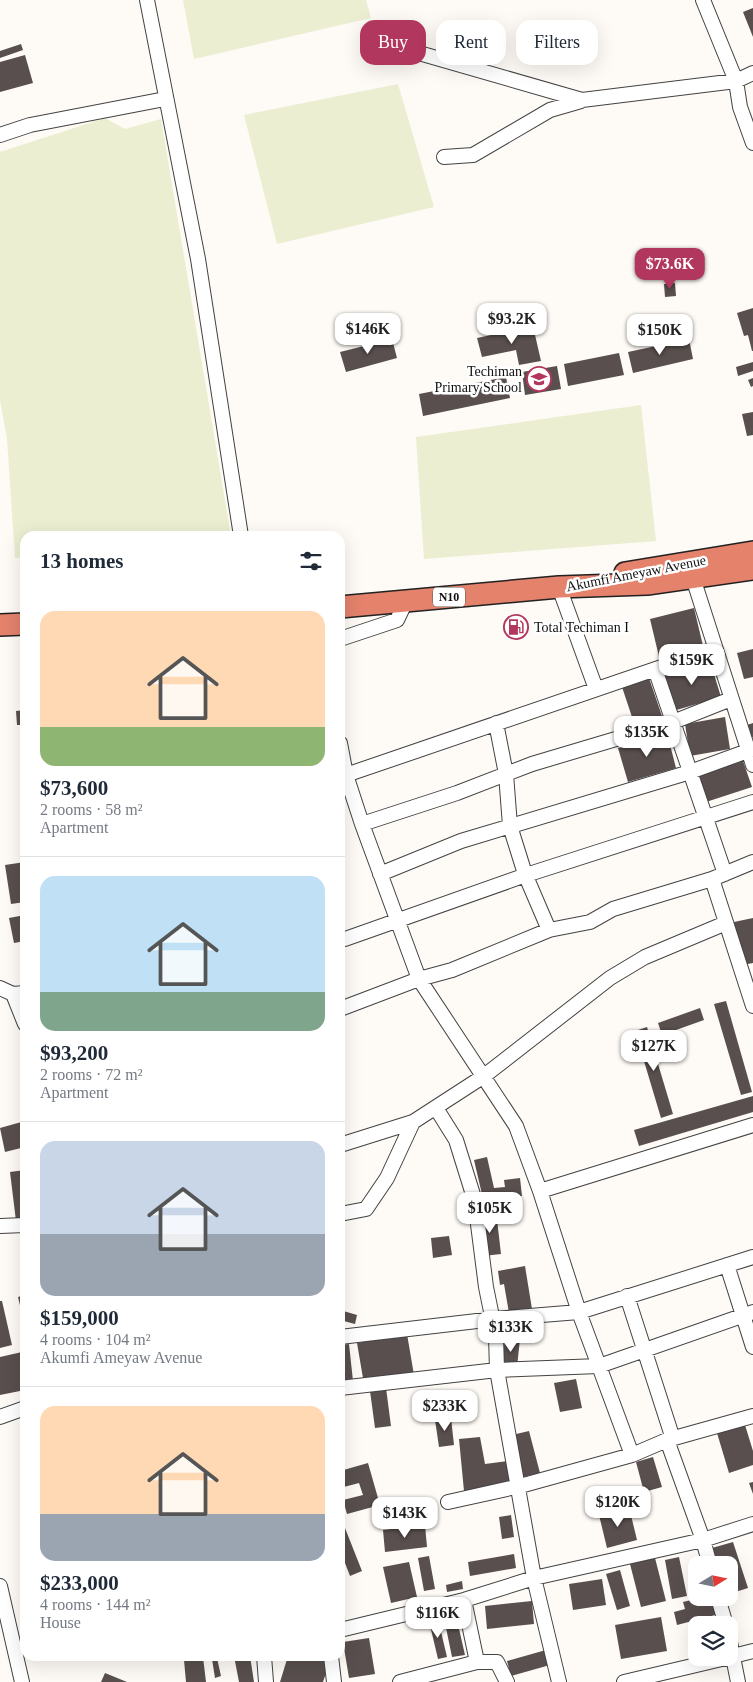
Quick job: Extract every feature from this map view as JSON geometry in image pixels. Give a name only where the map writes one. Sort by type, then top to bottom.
[{"type":"highway","name":"Akumfi Ameyaw Avenue","points":[[558,588],[646,569],[753,552]]},
{"type":"highway","name":"Akumfi Ameyaw Avenue","points":[[558,588],[646,584],[753,569]]},
{"type":"highway","name":"N10","points":[[345,606],[558,588]]},
{"type":"highway","points":[[0,625],[20,624]]},
{"type":"street","points":[[147,0],[198,259],[240,531]]},
{"type":"street","points":[[702,0],[736,81],[740,106],[753,143]]},
{"type":"street","points":[[426,55],[582,100]]},
{"type":"street","points":[[444,157],[473,155],[550,110],[582,100],[736,81],[753,73]]},
{"type":"street","points":[[0,135],[30,126],[165,99]]},
{"type":"street","points":[[693,578],[731,699],[751,749],[753,765]]},
{"type":"street","points":[[558,588],[596,689]]},
{"type":"street","points":[[345,638],[397,620],[406,600]]},
{"type":"street","points":[[345,775],[714,648]]},
{"type":"street","points":[[655,669],[725,874]]},
{"type":"street","points":[[362,824],[506,774],[673,722],[731,699]]},
{"type":"street","points":[[496,723],[506,774],[510,826],[526,874],[549,930]]},
{"type":"street","points":[[380,874],[461,841],[690,772],[751,749]]},
{"type":"street","points":[[345,781],[419,979],[516,1126],[540,1191],[578,1312],[632,1455]]},
{"type":"street","points":[[345,940],[399,922],[471,893],[526,874],[753,802]]},
{"type":"street","points":[[345,1007],[419,979],[452,970],[549,930],[590,922],[613,909],[712,879],[753,862]]},
{"type":"street","points":[[712,879],[753,1006]]},
{"type":"street","points":[[345,1143],[413,1122],[484,1076],[610,978],[645,957],[726,923]]},
{"type":"street","points":[[13,991],[20,1010]]},
{"type":"street","points":[[436,1108],[456,1140],[475,1201],[486,1287],[494,1318],[498,1370],[520,1486],[534,1578],[559,1682]]},
{"type":"street","points":[[345,1213],[366,1209],[387,1178],[413,1122]]},
{"type":"street","points":[[540,1191],[753,1125]]},
{"type":"street","points":[[0,1226],[20,1225]]},
{"type":"street","points":[[345,1336],[494,1318],[578,1312],[753,1257]]},
{"type":"street","points":[[727,1265],[748,1314],[753,1347]]},
{"type":"street","points":[[627,1296],[645,1349],[670,1439],[707,1556]]},
{"type":"street","points":[[345,1387],[498,1370],[598,1366],[748,1314]]},
{"type":"street","points":[[0,1417],[20,1410]]},
{"type":"street","points":[[448,1502],[520,1486],[632,1455],[670,1439],[753,1416]]},
{"type":"street","points":[[345,1629],[464,1600],[534,1578],[703,1540],[753,1524]]},
{"type":"street","points":[[0,1586],[6,1635],[22,1682]]},
{"type":"street","points":[[464,1600],[477,1662]]},
{"type":"street","points":[[738,1654],[753,1650]]},
{"type":"street","points":[[264,1661],[266,1682]]},
{"type":"street","points":[[332,1661],[334,1682]]},
{"type":"street","points":[[400,1682],[477,1662],[497,1662],[507,1682]]},
{"type":"street","points":[[624,1682],[691,1666]]},
{"type":"street","points":[[732,1666],[738,1682]]},
{"type":"green space","points":[[183,0],[366,0],[371,18],[194,59]]},
{"type":"green space","points":[[398,84],[434,207],[277,244],[244,115]]},
{"type":"green space","points":[[105,118],[125,129],[161,119],[230,531],[20,531],[20,558],[15,558],[7,439],[0,400],[0,152]]},
{"type":"green space","points":[[641,405],[656,541],[424,559],[416,437]]},
{"type":"building","points":[[753,8],[753,37],[743,12]]},
{"type":"building","points":[[21,44],[23,50],[0,58],[0,51]]},
{"type":"building","points":[[25,55],[33,83],[0,92],[0,62]]},
{"type":"building","points":[[675,283],[676,296],[665,297],[664,284]]},
{"type":"building","points":[[753,308],[752,351],[748,335],[744,336],[737,313]]},
{"type":"building","points":[[533,326],[541,361],[519,365],[516,350],[482,357],[477,338]]},
{"type":"building","points":[[392,339],[397,358],[346,372],[340,352]]},
{"type":"building","points":[[689,339],[693,359],[633,373],[628,352]]},
{"type":"building","points":[[619,353],[624,375],[568,386],[564,364]]},
{"type":"building","points":[[753,362],[753,371],[738,376],[736,367]]},
{"type":"building","points":[[557,366],[561,389],[525,395],[522,372]]},
{"type":"building","points":[[506,377],[510,398],[423,416],[419,394]]},
{"type":"building","points":[[753,378],[753,386],[751,387],[748,380]]},
{"type":"building","points":[[753,412],[753,435],[747,436],[742,414]]},
{"type":"building","points":[[694,608],[704,650],[660,661],[650,619]]},
{"type":"building","points":[[753,649],[753,677],[744,679],[737,653]]},
{"type":"building","points":[[710,661],[721,697],[673,711],[662,675]]},
{"type":"building","points":[[649,678],[662,716],[635,726],[622,687]]},
{"type":"building","points":[[16,711],[20,711],[20,725],[17,725]]},
{"type":"building","points":[[725,717],[730,749],[690,756],[685,724]]},
{"type":"building","points":[[753,723],[753,737],[751,738],[747,725]]},
{"type":"building","points":[[667,733],[676,768],[628,782],[618,748]]},
{"type":"building","points":[[743,761],[752,787],[706,802],[698,775]]},
{"type":"building","points":[[20,863],[20,903],[11,904],[5,865]]},
{"type":"building","points":[[20,916],[20,942],[14,943],[9,918]]},
{"type":"building","points":[[753,918],[753,963],[742,965],[734,922]]},
{"type":"building","points":[[726,1001],[752,1092],[741,1095],[714,1004]]},
{"type":"building","points":[[700,1008],[704,1020],[662,1035],[658,1023]]},
{"type":"building","points":[[647,1027],[673,1114],[661,1118],[635,1031]]},
{"type":"building","points":[[753,1096],[753,1112],[639,1146],[634,1130]]},
{"type":"building","points":[[20,1122],[20,1148],[5,1152],[0,1128]]},
{"type":"building","points":[[487,1157],[494,1188],[505,1187],[504,1180],[520,1178],[522,1196],[484,1203],[474,1160]]},
{"type":"building","points":[[20,1171],[20,1220],[16,1221],[10,1172]]},
{"type":"building","points":[[496,1211],[501,1254],[483,1256],[478,1213]]},
{"type":"building","points":[[449,1236],[452,1255],[433,1258],[431,1238]]},
{"type":"building","points":[[525,1266],[532,1309],[509,1313],[504,1284],[500,1285],[498,1271]]},
{"type":"building","points":[[0,1301],[2,1301],[12,1345],[0,1348]]},
{"type":"building","points":[[345,1311],[357,1315],[355,1324],[345,1321]]},
{"type":"building","points":[[407,1334],[414,1375],[364,1384],[357,1343]]},
{"type":"building","points":[[505,1338],[520,1339],[517,1367],[502,1366]]},
{"type":"building","points":[[345,1344],[349,1344],[353,1381],[345,1382]]},
{"type":"building","points":[[20,1352],[20,1391],[0,1395],[0,1357]]},
{"type":"building","points":[[576,1379],[582,1408],[560,1412],[554,1383]]},
{"type":"building","points":[[386,1388],[391,1426],[375,1428],[370,1391]]},
{"type":"building","points":[[451,1418],[454,1445],[439,1447],[435,1420]]},
{"type":"building","points":[[745,1425],[753,1451],[753,1465],[729,1473],[717,1433]]},
{"type":"building","points":[[529,1431],[540,1473],[523,1477],[512,1435]]},
{"type":"building","points":[[480,1437],[485,1464],[508,1461],[510,1486],[464,1491],[459,1439]]},
{"type":"building","points":[[653,1457],[662,1487],[644,1492],[636,1462]]},
{"type":"building","points":[[368,1463],[380,1505],[347,1514],[345,1500],[363,1495],[359,1483],[345,1487],[345,1470]]},
{"type":"building","points":[[753,1482],[753,1494],[749,1483]]},
{"type":"building","points":[[629,1507],[637,1540],[607,1548],[599,1515]]},
{"type":"building","points":[[511,1515],[514,1537],[502,1539],[499,1517]]},
{"type":"building","points":[[425,1525],[427,1547],[385,1552],[383,1530]]},
{"type":"building","points":[[345,1528],[362,1571],[350,1576],[345,1563]]},
{"type":"building","points":[[733,1542],[738,1556],[715,1556],[712,1548]]},
{"type":"building","points":[[514,1554],[516,1568],[470,1576],[468,1562]]},
{"type":"building","points":[[429,1556],[435,1589],[424,1591],[418,1558]]},
{"type":"building","points":[[679,1557],[687,1596],[672,1599],[665,1560]]},
{"type":"building","points":[[738,1557],[748,1588],[738,1591]]},
{"type":"building","points":[[655,1558],[666,1601],[641,1607],[630,1564]]},
{"type":"building","points":[[409,1562],[417,1597],[391,1603],[383,1567]]},
{"type":"building","points":[[620,1570],[630,1606],[617,1610],[606,1574]]},
{"type":"building","points":[[602,1579],[606,1605],[573,1610],[569,1584]]},
{"type":"building","points":[[462,1581],[463,1589],[447,1592],[446,1585]]},
{"type":"building","points":[[532,1601],[534,1624],[487,1629],[485,1606]]},
{"type":"building","points":[[688,1601],[688,1606],[717,1606],[719,1614],[711,1616],[688,1616],[688,1622],[677,1625],[674,1612],[685,1609],[683,1602]]},
{"type":"building","points":[[661,1617],[667,1651],[621,1659],[615,1625]]},
{"type":"building","points":[[438,1619],[447,1657],[438,1659],[429,1621]]},
{"type":"building","points":[[457,1620],[465,1655],[452,1657],[445,1623]]},
{"type":"building","points":[[369,1638],[375,1674],[349,1678],[345,1642]]},
{"type":"building","points":[[546,1650],[550,1665],[511,1676],[507,1661]]},
{"type":"building","points":[[184,1661],[203,1661],[206,1682],[186,1682]]},
{"type":"building","points":[[212,1661],[218,1661],[221,1676],[215,1678]]},
{"type":"building","points":[[235,1661],[251,1661],[254,1682],[239,1682]]},
{"type":"building","points":[[286,1661],[330,1661],[323,1682],[280,1682]]},
{"type":"building","points":[[105,1673],[127,1682],[101,1682]]},
{"type":"place","name":"Techiman Primary School","points":[[539,379]]},
{"type":"place","name":"Total Techiman I","points":[[516,627]]}]
